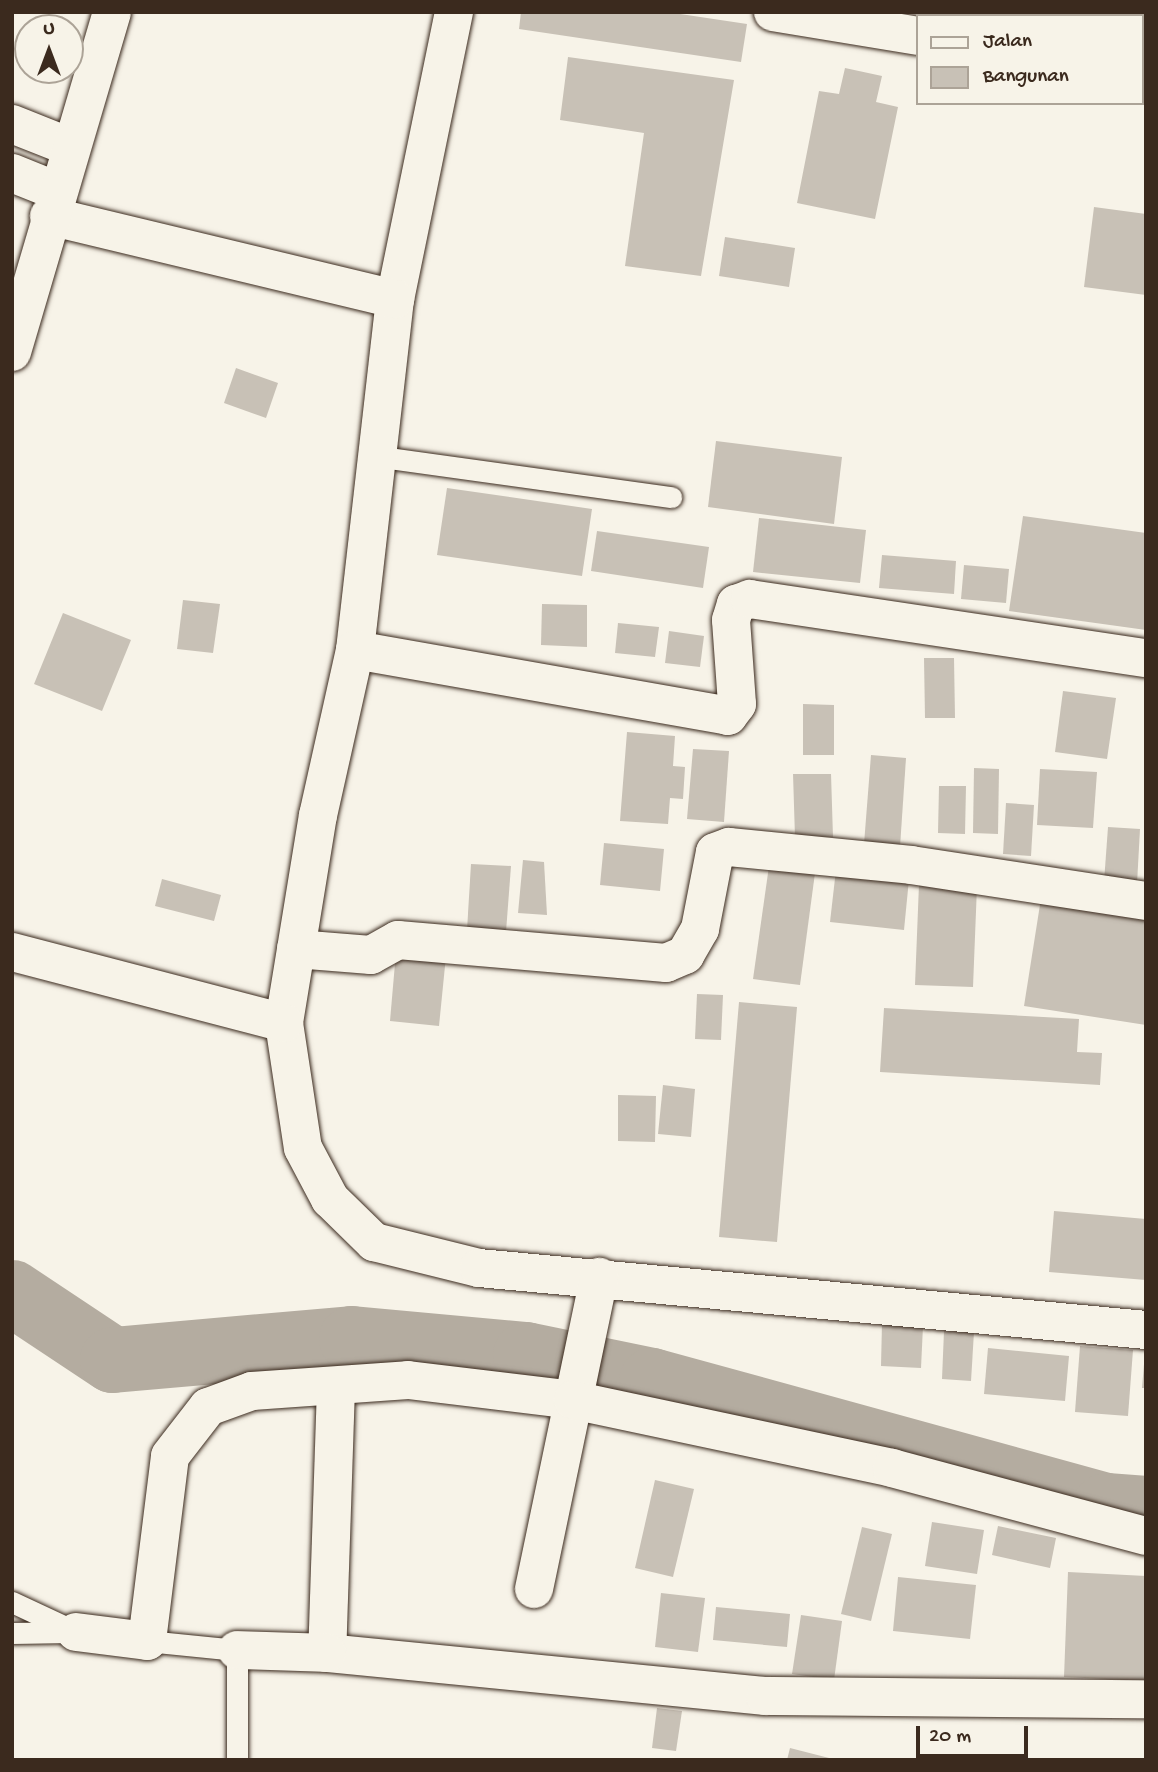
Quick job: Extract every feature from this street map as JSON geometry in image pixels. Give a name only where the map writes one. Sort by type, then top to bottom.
[{"type":"street","points":[[12,352],[53,204],[112,12]]},
{"type":"street","points":[[454,12],[396,299],[382,457],[355,650],[318,815],[284,1023],[303,1148],[330,1199],[374,1242],[595,1295],[1146,1330]]},
{"type":"street","points":[[773,12],[916,36]]},
{"type":"street","points":[[12,124],[70,147]]},
{"type":"street","points":[[12,173],[53,204],[396,299]]},
{"type":"street","points":[[355,650],[728,716],[737,704],[731,620],[736,604],[750,598],[1146,658]]},
{"type":"street","points":[[296,949],[371,955],[398,940],[666,963],[685,955],[700,929],[711,860],[715,852],[729,847],[911,864],[1146,901]]},
{"type":"street","points":[[12,952],[284,1023]]},
{"type":"street","points":[[534,1589],[595,1295]]},
{"type":"street","points":[[76,1632],[139,1640],[170,1456],[185,1429],[208,1407],[252,1391],[408,1380],[575,1389],[892,1468],[1146,1536]]},
{"type":"street","points":[[327,1653],[336,1387]]},
{"type":"street","points":[[237,1650],[327,1653],[752,1695],[1146,1699]]},
{"type":"lane","points":[[382,457],[671,497]]},
{"type":"lane","points":[[12,1602],[76,1632]]},
{"type":"lane","points":[[12,1633],[76,1632]]},
{"type":"lane","points":[[139,1640],[237,1650],[237,1760]]},
{"type":"building","points":[[521,12],[667,12],[747,24],[741,62],[519,29]]},
{"type":"building","points":[[568,57],[734,80],[701,276],[625,266],[644,133],[560,120]]},
{"type":"building","points":[[845,68],[882,76],[876,102],[898,107],[875,219],[797,203],[819,91],[839,94]]},
{"type":"building","points":[[1094,207],[1146,214],[1146,295],[1084,287]]},
{"type":"building","points":[[725,237],[795,248],[789,287],[719,276]]},
{"type":"building","points":[[236,368],[278,383],[266,418],[224,403]]},
{"type":"building","points":[[716,441],[842,457],[834,524],[708,507]]},
{"type":"building","points":[[447,488],[592,509],[582,576],[437,555]]},
{"type":"building","points":[[1023,516],[1146,533],[1146,630],[1009,611]]},
{"type":"building","points":[[759,518],[866,530],[860,583],[753,572]]},
{"type":"building","points":[[597,531],[709,547],[703,588],[591,571]]},
{"type":"building","points":[[882,555],[956,561],[954,594],[879,588]]},
{"type":"building","points":[[964,565],[1009,569],[1006,603],[961,599]]},
{"type":"building","points":[[183,600],[220,604],[213,653],[177,649]]},
{"type":"building","points":[[542,604],[587,605],[587,647],[541,645]]},
{"type":"building","points":[[63,613],[131,640],[102,711],[34,684]]},
{"type":"building","points":[[618,623],[659,627],[655,657],[615,653]]},
{"type":"building","points":[[669,631],[704,636],[700,667],[665,663]]},
{"type":"building","points":[[924,658],[954,658],[955,718],[925,718]]},
{"type":"building","points":[[1063,691],[1116,698],[1107,759],[1055,752]]},
{"type":"building","points":[[803,704],[834,705],[834,755],[803,755]]},
{"type":"building","points":[[627,732],[675,736],[673,766],[685,767],[683,799],[670,798],[668,824],[620,821]]},
{"type":"building","points":[[693,749],[729,751],[724,822],[687,819]]},
{"type":"building","points":[[871,755],[906,758],[900,847],[864,844]]},
{"type":"building","points":[[974,768],[999,769],[998,834],[973,833]]},
{"type":"building","points":[[1040,769],[1097,772],[1093,828],[1037,825]]},
{"type":"building","points":[[793,774],[831,774],[833,837],[795,837]]},
{"type":"building","points":[[939,786],[966,786],[965,834],[938,833]]},
{"type":"building","points":[[1006,803],[1034,805],[1031,856],[1003,854]]},
{"type":"building","points":[[1108,827],[1140,829],[1137,884],[1104,882]]},
{"type":"building","points":[[604,843],[664,849],[660,891],[600,885]]},
{"type":"building","points":[[523,860],[544,862],[547,915],[518,913]]},
{"type":"building","points":[[837,861],[910,869],[904,930],[830,922]]},
{"type":"building","points":[[471,864],[511,866],[506,932],[467,930]]},
{"type":"building","points":[[769,866],[815,873],[800,985],[753,979]]},
{"type":"building","points":[[162,879],[221,895],[214,921],[155,906]]},
{"type":"building","points":[[919,884],[977,886],[973,987],[915,985]]},
{"type":"building","points":[[1042,892],[1146,908],[1146,1025],[1024,1006]]},
{"type":"building","points":[[396,952],[446,956],[439,1026],[390,1021]]},
{"type":"building","points":[[697,994],[723,995],[721,1040],[695,1039]]},
{"type":"building","points":[[739,1002],[797,1007],[777,1242],[719,1237]]},
{"type":"building","points":[[884,1008],[1079,1019],[1077,1052],[1102,1053],[1100,1085],[880,1072]]},
{"type":"building","points":[[663,1085],[695,1089],[691,1137],[658,1134]]},
{"type":"building","points":[[618,1095],[656,1096],[655,1142],[618,1141]]},
{"type":"building","points":[[1054,1211],[1146,1219],[1146,1280],[1049,1272]]},
{"type":"building","points":[[882,1323],[923,1326],[921,1368],[881,1366]]},
{"type":"building","points":[[944,1331],[974,1332],[971,1381],[942,1379]]},
{"type":"building","points":[[1080,1346],[1133,1350],[1128,1416],[1075,1412]]},
{"type":"building","points":[[988,1348],[1069,1356],[1065,1401],[984,1394]]},
{"type":"building","points":[[1144,1364],[1146,1388],[1142,1388]]},
{"type":"building","points":[[655,1480],[694,1489],[673,1577],[635,1568]]},
{"type":"building","points":[[932,1522],[984,1530],[977,1574],[925,1566]]},
{"type":"building","points":[[998,1526],[1056,1538],[1050,1568],[992,1555]]},
{"type":"building","points":[[862,1527],[892,1534],[871,1621],[841,1614]]},
{"type":"building","points":[[1068,1572],[1146,1576],[1146,1681],[1064,1677]]},
{"type":"building","points":[[898,1577],[976,1585],[970,1639],[893,1631]]},
{"type":"building","points":[[661,1593],[705,1598],[698,1652],[655,1647]]},
{"type":"building","points":[[716,1607],[790,1614],[787,1647],[713,1640]]},
{"type":"building","points":[[801,1615],[842,1621],[834,1680],[792,1674]]},
{"type":"building","points":[[657,1708],[682,1711],[676,1751],[652,1748]]},
{"type":"building","points":[[790,1748],[833,1759],[833,1760],[787,1760]]},
{"type":"waterway","points":[[12,1293],[113,1360],[352,1339],[526,1355],[652,1381],[1106,1506],[1146,1509]]}]
